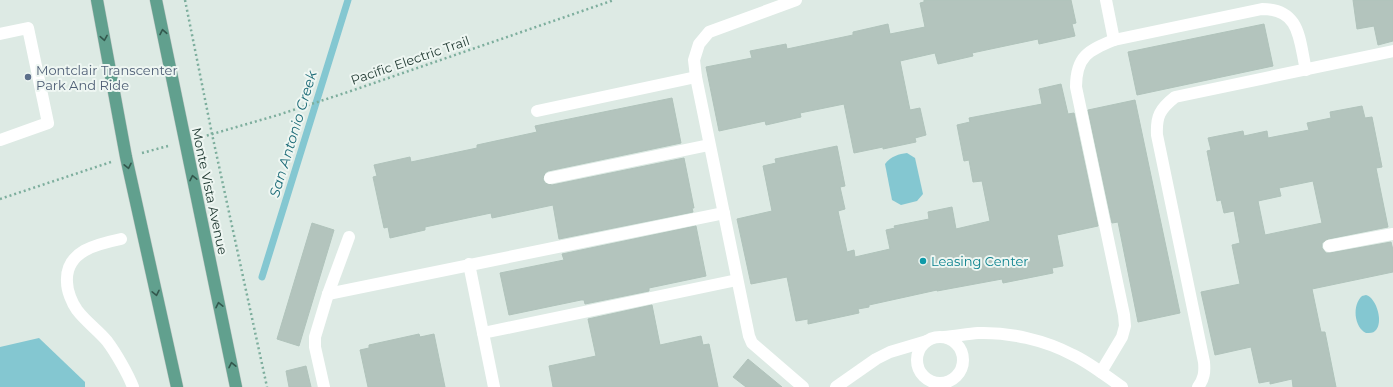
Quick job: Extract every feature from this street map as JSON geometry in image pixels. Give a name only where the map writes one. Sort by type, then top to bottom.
[{"type":"main road","points":[[97,0],[126,157],[177,387]]},
{"type":"main road","name":"Monte Vista Avenue","points":[[156,0],[236,387]]},
{"type":"lane","points":[[796,0],[709,32],[699,44],[694,60],[709,144],[749,336],[752,343],[803,387]]},
{"type":"lane","points":[[1106,0],[1114,40]]},
{"type":"lane","points":[[1101,372],[1122,337],[1125,326],[1124,315],[1076,87],[1076,77],[1079,66],[1085,55],[1097,47],[1114,40],[1262,9],[1272,9],[1283,12],[1292,20],[1297,30],[1306,70]]},
{"type":"lane","points":[[0,34],[28,28],[48,123],[0,140]]},
{"type":"lane","points":[[1198,387],[1202,381],[1204,362],[1157,135],[1157,124],[1160,113],[1166,104],[1175,97],[1393,52]]},
{"type":"lane","points":[[537,110],[696,77]]},
{"type":"lane","points":[[550,178],[709,144]]},
{"type":"lane","points":[[328,294],[724,213]]},
{"type":"lane","points":[[1329,246],[1393,234]]},
{"type":"lane","points":[[324,387],[315,337],[328,294],[349,237]]},
{"type":"lane","points":[[121,240],[97,244],[74,257],[66,274],[67,289],[77,310],[108,342],[130,378],[133,387]]},
{"type":"lane","points":[[469,264],[494,387]]},
{"type":"lane","points":[[483,333],[737,280]]},
{"type":"lane","points":[[836,387],[876,359],[890,352],[927,341],[935,337],[978,333],[1000,334],[1029,339],[1054,346],[1073,355],[1122,387]]},
{"type":"lane","points":[[927,341],[920,347],[917,356],[917,365],[920,374],[935,384],[945,383],[953,380],[960,373],[963,364],[963,355],[960,347],[953,340],[944,337]]},
{"type":"path","points":[[185,0],[212,134],[267,387]]},
{"type":"path","name":"Pacific Electric Trail","points":[[0,199],[126,157],[278,115],[614,0]]},
{"type":"water","points":[[907,153],[915,158],[923,194],[917,201],[901,205],[892,200],[885,164],[895,156]]},
{"type":"water","points":[[1366,295],[1370,297],[1376,306],[1379,317],[1378,328],[1374,332],[1370,333],[1366,333],[1362,330],[1356,316],[1359,300],[1362,296]]},
{"type":"water","points":[[39,338],[85,382],[85,387],[0,387],[0,347]]},
{"type":"building","points":[[924,0],[1071,0],[1076,23],[1072,24],[1075,36],[1039,44],[1038,39],[972,53],[973,56],[938,64],[935,53],[900,61],[910,110],[920,108],[926,135],[915,138],[916,142],[854,153],[844,104],[800,113],[801,117],[766,125],[765,121],[719,131],[706,67],[752,58],[750,51],[786,44],[787,49],[853,35],[853,32],[888,24],[890,34],[925,27],[920,3],[924,2]]},
{"type":"building","points":[[1353,0],[1393,0],[1393,41],[1378,45],[1374,26],[1357,29]]},
{"type":"building","points":[[1264,24],[1273,66],[1137,95],[1128,52]]},
{"type":"building","points":[[1061,84],[1068,114],[1074,113],[1098,226],[1057,235],[1063,266],[1052,268],[1053,273],[1003,283],[1002,279],[937,290],[869,305],[869,307],[858,309],[859,313],[808,324],[808,319],[796,321],[787,277],[751,284],[737,219],[772,211],[763,166],[776,163],[775,159],[837,146],[845,186],[840,187],[845,209],[838,211],[847,252],[854,250],[855,257],[890,249],[886,230],[895,228],[894,226],[929,219],[928,212],[952,207],[956,229],[990,221],[982,181],[973,182],[969,160],[964,161],[957,125],[970,122],[969,118],[1042,104],[1039,89]]},
{"type":"building","points":[[672,98],[681,143],[548,171],[545,173],[543,179],[545,183],[552,185],[684,158],[694,208],[692,208],[693,212],[559,239],[553,205],[492,218],[491,213],[425,227],[425,230],[390,238],[388,227],[384,228],[373,177],[377,176],[374,165],[410,157],[411,162],[477,148],[477,145],[537,132],[535,126]]},
{"type":"building","points":[[1135,100],[1180,313],[1138,322],[1118,222],[1112,223],[1088,110]]},
{"type":"building","points":[[1362,106],[1365,118],[1372,117],[1382,167],[1376,168],[1388,227],[1328,239],[1322,243],[1322,248],[1326,253],[1330,253],[1391,242],[1393,250],[1393,272],[1312,289],[1321,332],[1325,332],[1336,387],[1293,387],[1292,379],[1270,384],[1270,381],[1259,383],[1251,347],[1215,355],[1201,292],[1240,284],[1232,245],[1240,243],[1234,211],[1224,213],[1221,200],[1217,201],[1207,151],[1211,150],[1208,138],[1243,131],[1244,136],[1267,131],[1268,138],[1309,130],[1307,123],[1331,118],[1330,112]],"holes":[[[1313,181],[1322,223],[1265,235],[1258,201],[1281,196],[1279,188]]]},
{"type":"building","points":[[312,223],[334,230],[299,346],[277,339]]},
{"type":"building","points":[[696,226],[706,276],[649,288],[649,291],[585,304],[584,300],[581,300],[509,315],[500,273],[564,260],[562,254]]},
{"type":"building","points":[[652,305],[660,345],[701,336],[703,345],[709,344],[718,387],[553,387],[549,366],[596,356],[588,319]]},
{"type":"building","points":[[419,334],[420,337],[434,334],[445,387],[368,387],[360,350],[369,348],[369,345]]},
{"type":"building","points":[[748,359],[782,387],[746,387],[733,377]]},
{"type":"building","points":[[306,366],[311,387],[289,387],[286,371]]},
{"type":"waterway","name":"San Antonio Creek","points":[[262,277],[348,0]]},
{"type":"place","name":"Montclair Transcenter Park And Ride","points":[[28,77]]},
{"type":"place","name":"Leasing Center","points":[[923,261]]}]
